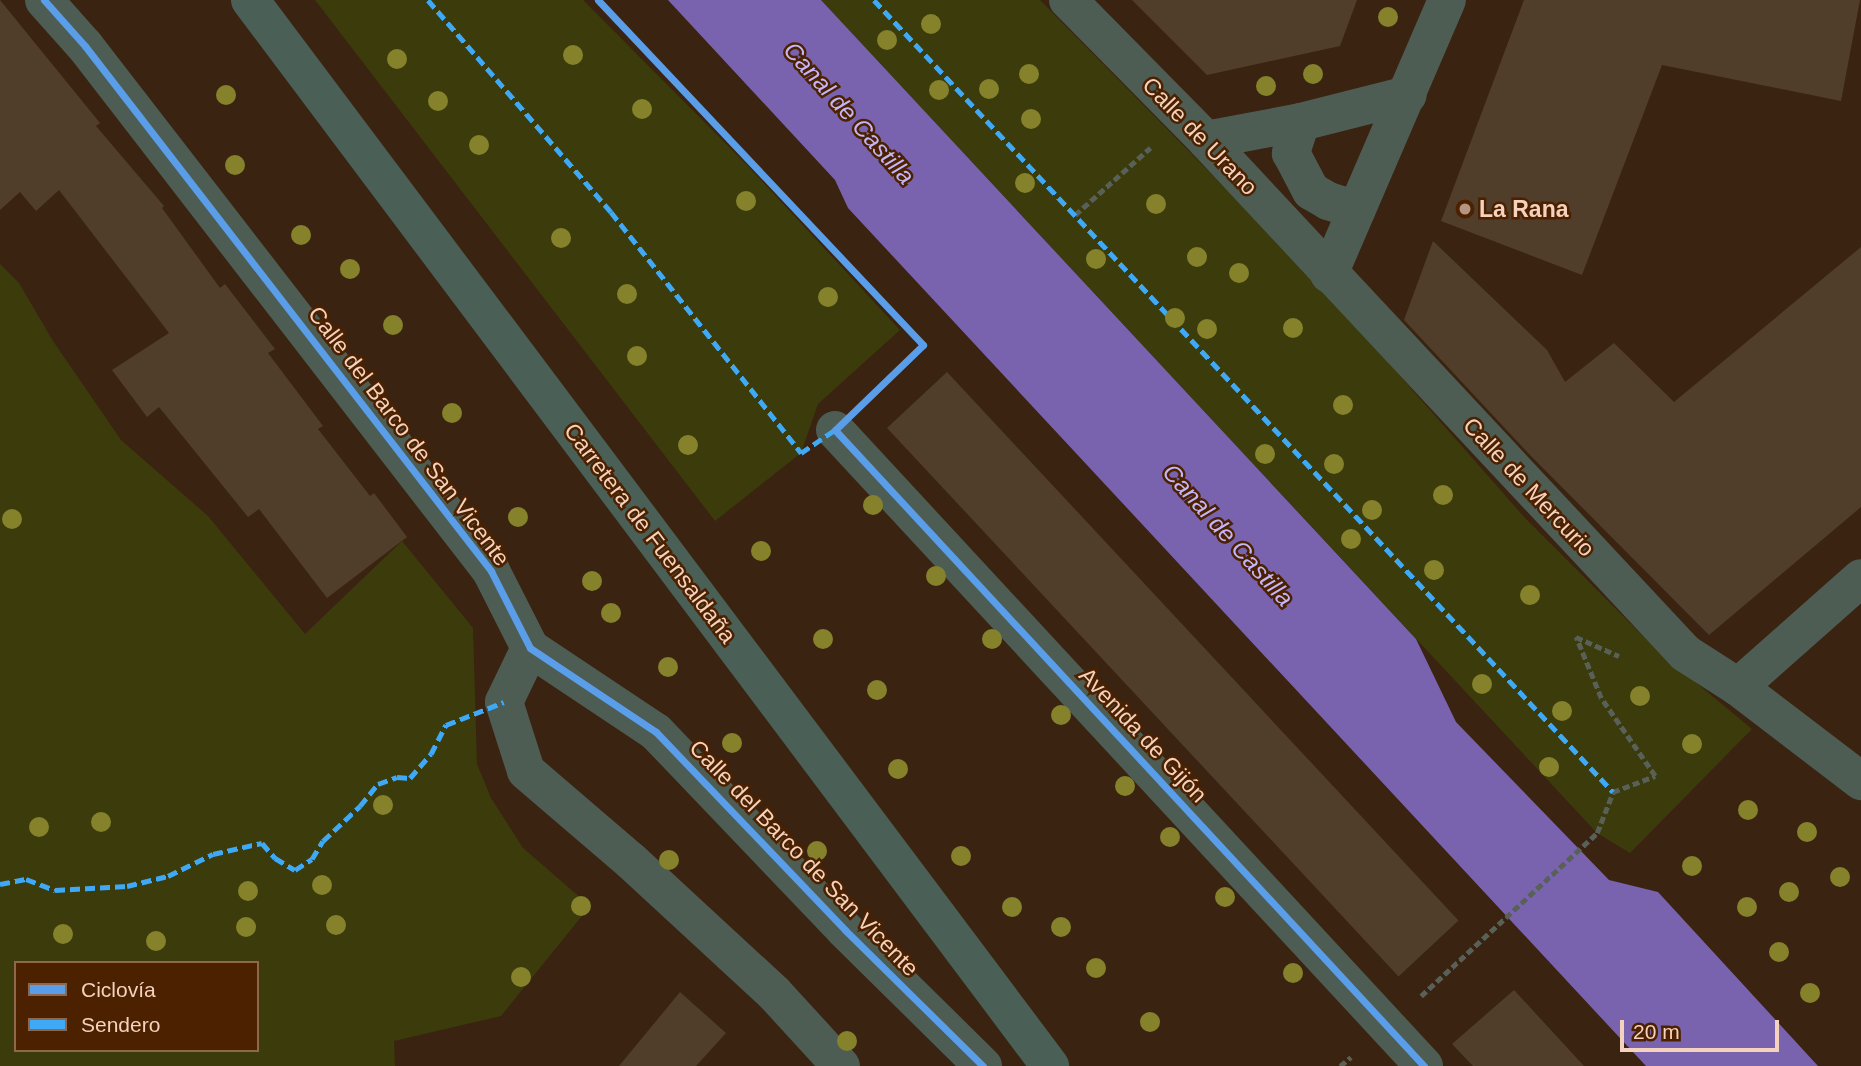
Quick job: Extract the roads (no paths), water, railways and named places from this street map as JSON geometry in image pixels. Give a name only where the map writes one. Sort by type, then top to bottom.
[{"type":"main road","name":"Carretera de Fuensaldaña","points":[[250,0],[1050,1066]]},
{"type":"street","name":"Calle del Barco de San Vicente","points":[[44,0],[85,46],[491,571],[530,648],[656,732],[874,959],[983,1066]]},
{"type":"street","name":"Calle de Urano","points":[[1068,0],[1206,140],[1329,274]]},
{"type":"street","points":[[1329,274],[1447,0]]},
{"type":"street","points":[[1206,140],[1301,122],[1408,95]]},
{"type":"street","points":[[1301,122],[1291,153],[1311,191],[1328,201],[1357,210]]},
{"type":"street","name":"Calle de Mercurio","points":[[1329,274],[1685,653],[1738,687],[1861,781]]},
{"type":"street","name":"Avenida de Gijón","points":[[835,430],[1423,1066]]},
{"type":"street","points":[[1738,687],[1861,578]]},
{"type":"street","points":[[530,648],[503,702],[526,771],[631,861],[774,993],[841,1066]]},
{"type":"water","name":"Canal de Castilla","points":[[668,0],[821,0],[1416,639],[1456,722],[1609,880],[1658,892],[1818,1066],[1646,1066],[848,208],[835,180]]},
{"type":"place","name":"La Rana","points":[[1465,209]]}]
